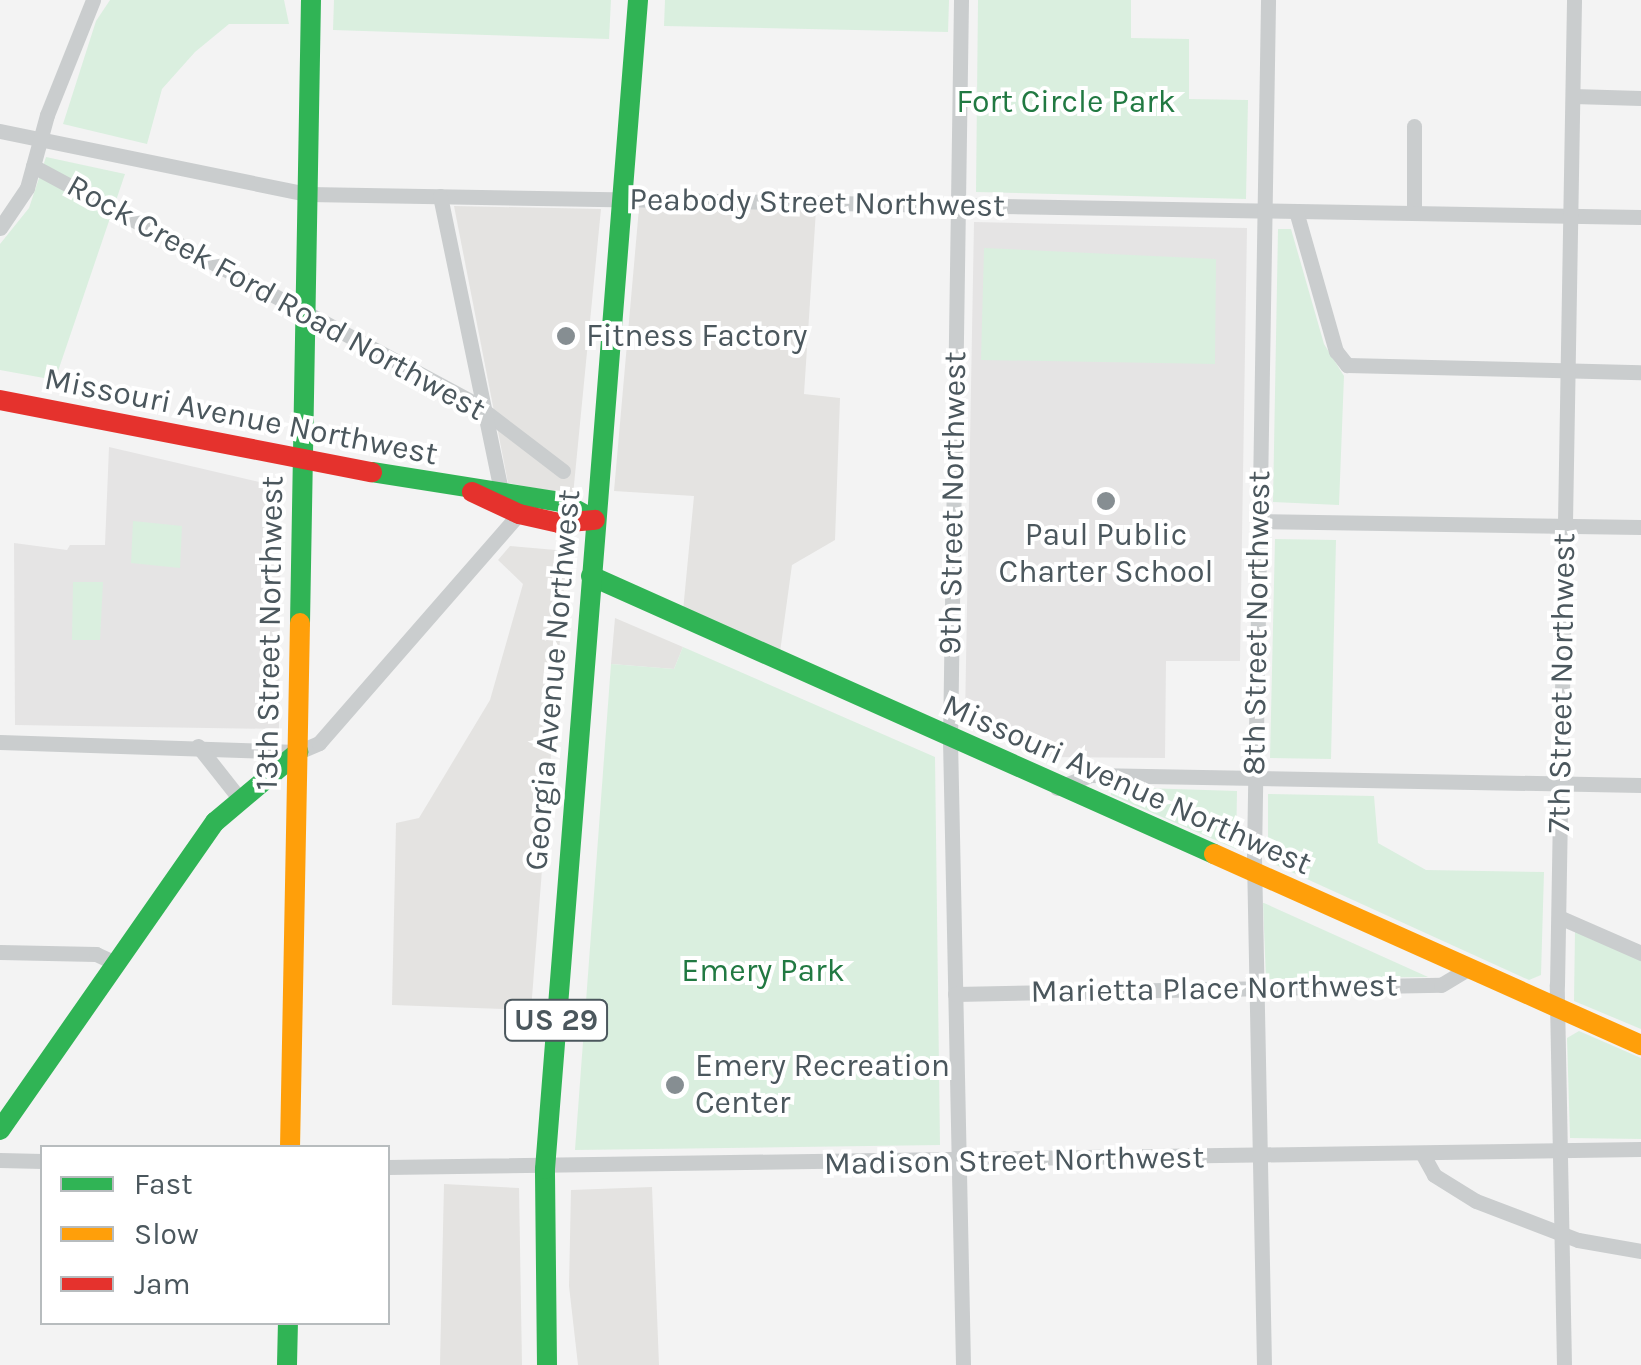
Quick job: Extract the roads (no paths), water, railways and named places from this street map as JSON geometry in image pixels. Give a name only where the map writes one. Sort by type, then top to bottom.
[{"type":"main road","name":"13th Street Northwest","points":[[290,1145],[311,0]]},
{"type":"main road","name":"Georgia Avenue Northwest","points":[[548,1365],[545,1170],[638,0]]},
{"type":"main road","name":"Missouri Avenue Northwest","points":[[0,400],[472,492],[501,490],[562,502],[595,520]]},
{"type":"main road","name":"Missouri Avenue Northwest","points":[[472,492],[519,514],[559,523],[595,520]]},
{"type":"main road","name":"Missouri Avenue Northwest","points":[[591,576],[1057,788],[1641,1044]]},
{"type":"main road","points":[[0,1130],[215,822],[298,752]]},
{"type":"main road","points":[[287,1365],[288,1325]]},
{"type":"street","points":[[0,228],[21,200],[93,0]]},
{"type":"street","name":"9th Street Northwest","points":[[961,0],[950,739],[963,1365]]},
{"type":"street","name":"8th Street Northwest","points":[[1264,1365],[1254,777],[1268,0]]},
{"type":"street","name":"7th Street Northwest","points":[[1564,1365],[1558,918],[1574,0]]},
{"type":"street","points":[[1573,96],[1641,98]]},
{"type":"street","points":[[1414,126],[1414,213]]},
{"type":"street","name":"Peabody Street Northwest","points":[[0,132],[308,194],[1641,218]]},
{"type":"street","name":"Rock Creek Ford Road Northwest","points":[[33,166],[488,412],[562,471]]},
{"type":"street","points":[[440,196],[488,412],[501,490]]},
{"type":"street","points":[[1296,211],[1336,351],[1347,364],[1641,372]]},
{"type":"street","points":[[0,742],[298,752],[336,728],[519,514]]},
{"type":"street","points":[[1258,520],[1641,527]]},
{"type":"street","points":[[198,746],[239,798]]},
{"type":"street","points":[[1057,788],[1090,775],[1641,785]]},
{"type":"street","points":[[1558,918],[1641,953]]},
{"type":"street","points":[[0,952],[90,954],[115,964]]},
{"type":"street","name":"Marietta Place Northwest","points":[[956,994],[1440,985],[1468,968]]},
{"type":"street","name":"Madison Street Northwest","points":[[390,1167],[545,1170],[1641,1149]]},
{"type":"street","points":[[1422,1153],[1434,1175],[1456,1190],[1562,1234],[1641,1251]]},
{"type":"street","points":[[0,1160],[40,1160]]},
{"type":"place","name":"Fitness Factory","points":[[566,336]]},
{"type":"place","name":"Paul Public Charter School","points":[[1106,501]]},
{"type":"place","name":"Emery Recreation Center","points":[[675,1085]]},
{"type":"park label","name":"Fort Circle Park","points":[[1066,102]]},
{"type":"park label","name":"Emery Park","points":[[763,971]]}]
